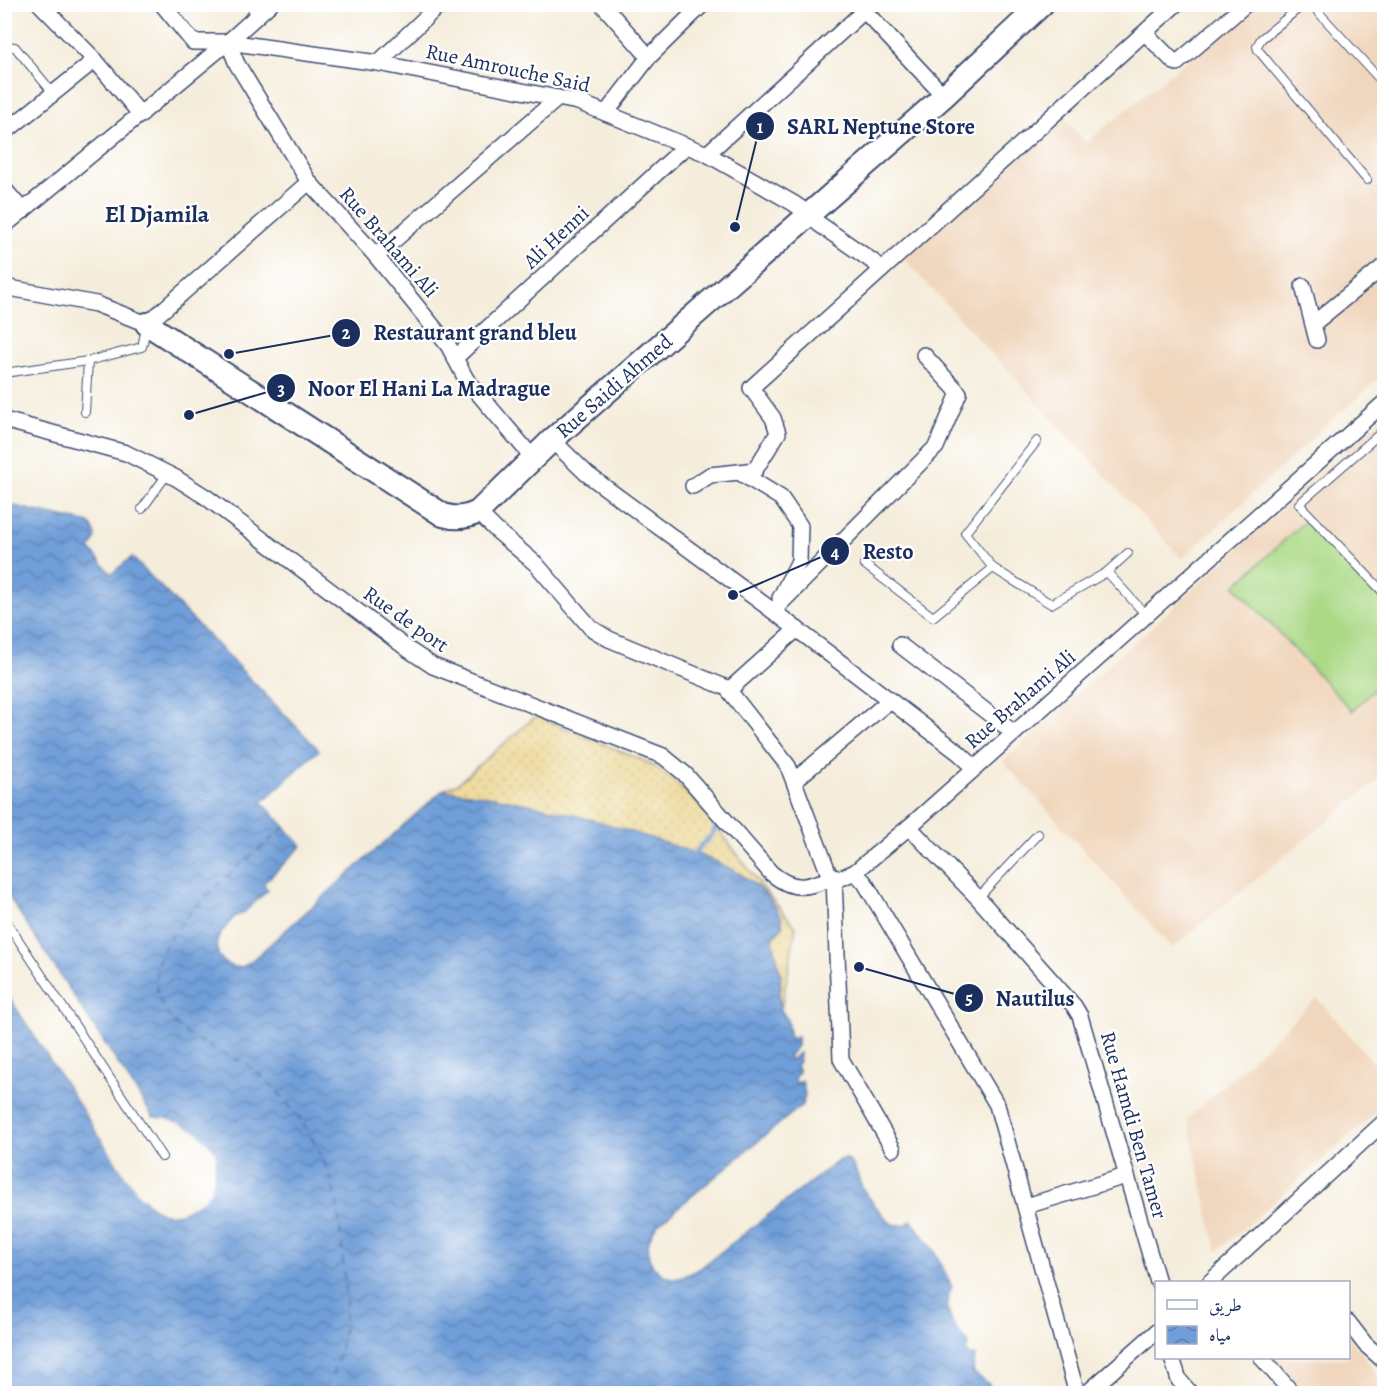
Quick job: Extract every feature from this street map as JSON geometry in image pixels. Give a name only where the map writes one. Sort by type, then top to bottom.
[{"type":"street","points":[[40,4],[95,60],[141,115]]},
{"type":"street","name":"Rue Amrouche Said","points":[[162,4],[193,42],[228,42],[378,63],[578,102],[707,154],[809,214],[819,224],[882,268]]},
{"type":"street","points":[[4,226],[228,42],[253,10],[270,4]]},
{"type":"street","points":[[378,63],[440,4]]},
{"type":"street","points":[[602,4],[649,57]]},
{"type":"street","points":[[606,113],[649,57],[703,4]]},
{"type":"street","name":"Rue Saidi Ahmed","points":[[478,512],[532,458],[944,96],[1042,4]]},
{"type":"street","points":[[693,486],[710,475],[755,470],[778,433],[773,418],[750,388],[1176,4]]},
{"type":"street","points":[[1145,33],[1174,62],[1178,63],[1246,4]]},
{"type":"street","points":[[707,154],[861,8],[944,96]]},
{"type":"street","name":"Rue Brahami Ali","points":[[228,42],[237,64],[309,182],[376,256],[448,345],[466,379],[532,458]]},
{"type":"street","points":[[4,133],[95,60]]},
{"type":"street","points":[[376,256],[558,98]]},
{"type":"street","name":"Ali Henni","points":[[455,358],[685,147]]},
{"type":"street","points":[[147,324],[309,182]]},
{"type":"street","points":[[4,189],[23,210]]},
{"type":"street","points":[[1313,324],[1384,266]]},
{"type":"street","points":[[1303,286],[1317,340]]},
{"type":"street","points":[[4,287],[96,304],[147,324],[443,515],[465,518],[478,512],[495,530],[536,564],[591,628],[609,639],[727,688],[788,766],[827,869],[834,877],[841,1059],[893,1149]]},
{"type":"street","points":[[773,611],[936,447],[959,393],[924,355]]},
{"type":"street","name":"Rue Brahami Ali","points":[[552,440],[587,474],[797,629],[959,753],[975,768],[1384,403]]},
{"type":"street","name":"Rue de port","points":[[4,420],[126,453],[168,473],[206,497],[433,666],[663,756],[685,774],[771,873],[788,885],[808,887],[834,877],[844,878],[855,872]]},
{"type":"street","points":[[738,472],[781,498],[800,526],[799,561],[773,611]]},
{"type":"street","points":[[729,690],[797,629]]},
{"type":"street","points":[[900,645],[1014,733]]},
{"type":"street","points":[[794,781],[889,701]]},
{"type":"street","points":[[975,768],[855,872],[866,883],[997,1105],[1077,1394]]},
{"type":"street","name":"Rue Hamdi Ben Tamer","points":[[909,827],[978,898],[1074,1006],[1080,1016],[1158,1281]]},
{"type":"street","points":[[1211,1281],[1384,1122]]},
{"type":"street","points":[[1026,1206],[1126,1176]]},
{"type":"street","points":[[1350,1325],[1365,1344],[1384,1361]]},
{"type":"street","points":[[1086,1394],[1155,1333]]},
{"type":"street","points":[[1172,1359],[1179,1380],[1191,1394]]},
{"type":"street","points":[[1263,1359],[1293,1394]]},
{"type":"lane","points":[[1304,4],[1261,39],[1257,46],[1258,50],[1367,180]]},
{"type":"lane","points":[[1311,4],[1384,84]]},
{"type":"lane","points":[[4,46],[15,47],[53,93]]},
{"type":"lane","points":[[4,373],[88,361],[142,347],[147,324]]},
{"type":"lane","points":[[84,412],[88,361]]},
{"type":"lane","points":[[1384,430],[1299,504],[1384,593]]},
{"type":"lane","points":[[1037,441],[965,533],[993,568],[1051,604],[1107,572],[1128,553]]},
{"type":"lane","points":[[142,509],[168,473]]},
{"type":"lane","points":[[864,564],[933,617],[993,568]]},
{"type":"lane","points":[[1107,572],[1146,615]]},
{"type":"lane","points":[[978,898],[1038,834]]},
{"type":"lane","points":[[4,918],[162,1157]]},
{"type":"shaded area","points":[[1254,5],[1384,5],[1384,255],[1367,269],[1384,292],[1384,374],[1182,559],[904,259],[1061,114],[1086,143]]},
{"type":"shaded area","points":[[1384,416],[1384,752],[1382,754],[1384,775],[1172,948],[1003,761]]},
{"type":"shaded area","points":[[1317,998],[1384,1074],[1384,1105],[1217,1252],[1188,1119]]},
{"type":"shaded area","points":[[1350,1337],[1384,1384],[1384,1390],[1379,1393],[1304,1393],[1274,1359],[1350,1359]]},
{"type":"green space","points":[[1307,519],[1384,601],[1384,680],[1352,711],[1235,586]]},
{"type":"sand","points":[[536,716],[647,762],[690,796],[707,814],[762,887],[796,927],[781,1010],[779,994],[781,986],[773,941],[779,931],[774,910],[764,893],[742,876],[710,859],[578,816],[512,800],[443,790],[458,783]]},
{"type":"water","points":[[5,504],[89,523],[95,535],[90,549],[111,574],[132,557],[319,750],[262,802],[302,846],[263,884],[268,890],[242,914],[235,916],[221,933],[217,941],[218,955],[225,963],[233,967],[242,967],[250,962],[443,790],[527,803],[608,824],[709,859],[739,873],[765,894],[782,919],[782,928],[776,932],[773,940],[781,976],[779,1001],[781,1010],[787,1019],[790,1039],[797,1036],[797,1046],[788,1056],[791,1060],[799,1053],[796,1066],[799,1072],[794,1078],[796,1083],[802,1081],[805,1094],[803,1104],[657,1225],[648,1246],[651,1263],[661,1273],[672,1278],[696,1271],[839,1160],[846,1159],[854,1168],[864,1190],[889,1222],[895,1225],[906,1225],[911,1220],[934,1250],[952,1287],[948,1309],[953,1324],[969,1342],[966,1352],[969,1356],[975,1356],[973,1370],[975,1374],[989,1384],[992,1393],[5,1393],[4,989],[123,1172],[134,1188],[155,1209],[173,1214],[186,1210],[210,1192],[216,1165],[214,1150],[189,1128],[165,1118],[153,1117],[5,891]]},
{"type":"pier","points":[[4,985],[143,1194],[163,1210],[181,1210],[202,1197],[211,1180],[213,1158],[205,1143],[188,1131],[163,1121],[163,1118],[197,1132],[214,1150],[216,1157],[213,1180],[210,1192],[204,1199],[182,1212],[163,1213],[140,1196]]},
{"type":"waterway","points":[[695,854],[713,833],[716,825]]},
{"type":"ferry route","points":[[285,827],[229,875],[188,915],[172,936],[161,956],[156,975],[156,987],[164,1008],[177,1026],[195,1040],[248,1065],[266,1080],[301,1121],[327,1168],[338,1214],[346,1297],[338,1359],[322,1394]]},
{"type":"place","name":"SARL Neptune Store","points":[[735,227]]},
{"type":"place","name":"Restaurant grand bleu","points":[[229,354]]},
{"type":"place","name":"Noor El Hani La Madrague","points":[[189,415]]},
{"type":"place","name":"Resto","points":[[733,595]]},
{"type":"place","name":"Nautilus","points":[[859,967]]},
{"type":"district","name":"El Djamila","points":[[157,214]]}]
